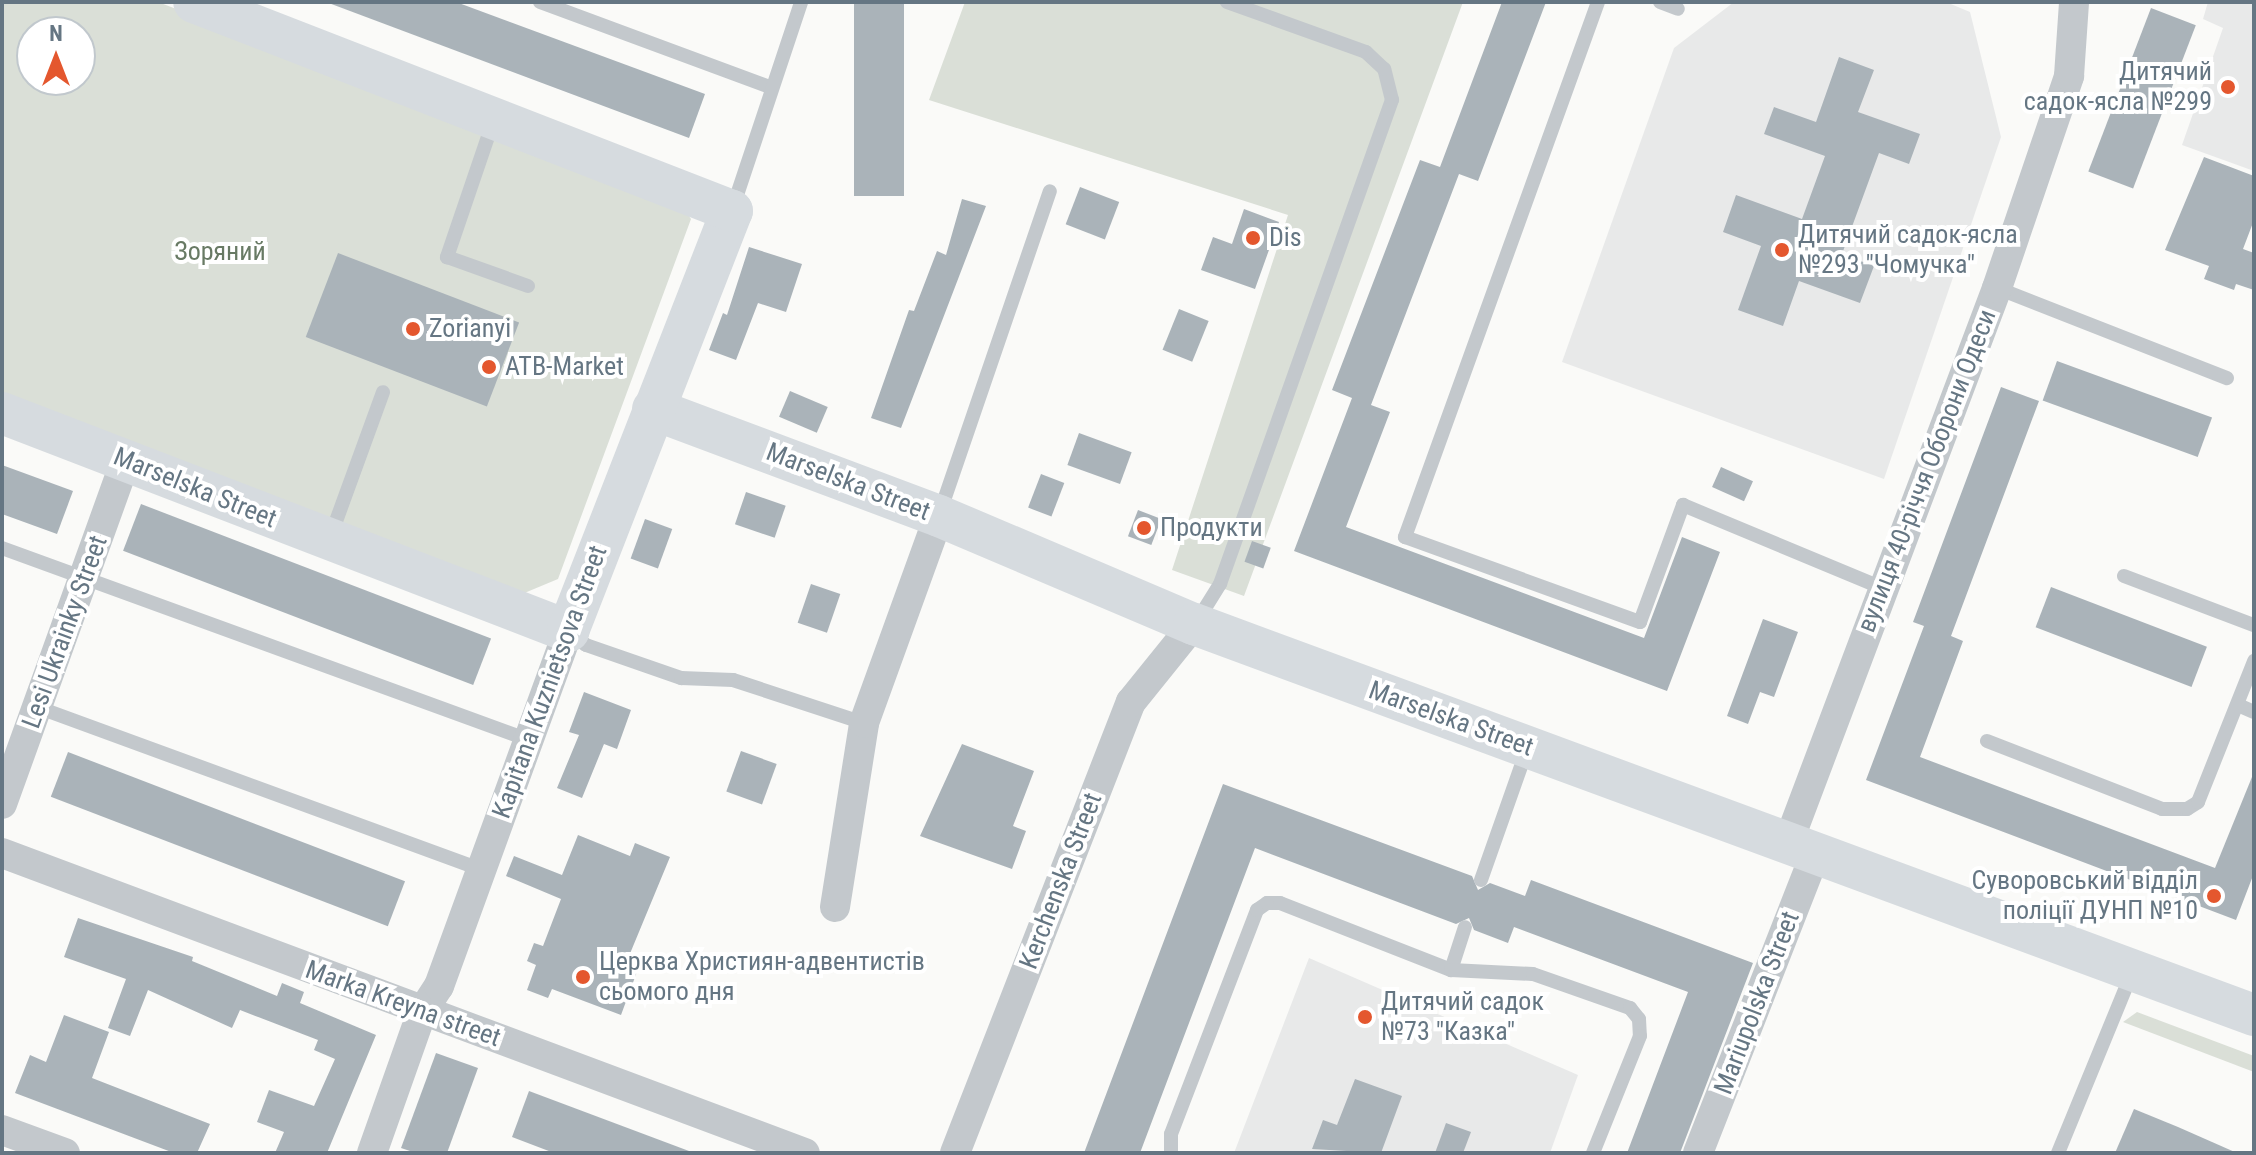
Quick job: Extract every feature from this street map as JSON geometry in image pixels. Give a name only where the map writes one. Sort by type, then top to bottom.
[{"type":"street","points":[[194,2],[732,211]]},
{"type":"street","name":"вулиця 40-річчя Оборони Одеси","points":[[1802,848],[1882,588],[1997,288],[2069,76],[2074,2]]},
{"type":"street","name":"Kapitana Kuznietsova Street","points":[[372,1153],[422,1012],[439,986],[568,631],[732,211]]},
{"type":"street","name":"Marselska Street","points":[[653,409],[939,516],[1194,624],[2254,1015]]},
{"type":"street","name":"Marselska Street","points":[[2,413],[568,631]]},
{"type":"street","name":"Lesi Ukrainky Street","points":[[2,804],[126,460]]},
{"type":"street","points":[[835,907],[864,723],[939,516]]},
{"type":"street","name":"Kerchenska Street","points":[[955,1153],[1131,702],[1194,624]]},
{"type":"street","name":"Mariupolska Street","points":[[1698,1153],[1802,848]]},
{"type":"street","name":"Marka Kreyna street","points":[[2,853],[805,1153]]},
{"type":"street","points":[[2,1130],[65,1153]]},
{"type":"lane","points":[[540,2],[770,87]]},
{"type":"lane","points":[[732,211],[770,87],[801,2]]},
{"type":"lane","points":[[1194,624],[1220,584],[1392,100],[1384,69],[1366,52],[1227,2]]},
{"type":"lane","points":[[1598,2],[1405,537],[1640,622],[1683,505],[1882,588]]},
{"type":"lane","points":[[1660,2],[1678,9]]},
{"type":"lane","points":[[494,118],[447,257],[528,286]]},
{"type":"lane","points":[[939,516],[1050,191]]},
{"type":"lane","points":[[1997,288],[2227,378]]},
{"type":"lane","points":[[328,541],[383,392]]},
{"type":"lane","points":[[2,548],[529,740]]},
{"type":"lane","points":[[2124,576],[2254,625]]},
{"type":"lane","points":[[568,631],[586,645],[681,678],[733,680],[864,723]]},
{"type":"lane","points":[[1987,741],[2162,809],[2187,809],[2198,802],[2254,661]]},
{"type":"lane","points":[[2238,705],[2254,712]]},
{"type":"lane","points":[[37,707],[482,870]]},
{"type":"lane","points":[[1481,880],[1528,747]]},
{"type":"lane","points":[[1171,1153],[1171,1134],[1257,910],[1267,903],[1280,903],[1451,970],[1533,974],[1630,1008],[1639,1019],[1640,1036],[1593,1153]]},
{"type":"lane","points":[[1451,970],[1465,927]]},
{"type":"lane","points":[[2058,1153],[2132,971]]},
{"type":"shaded area","name":"Дитячий садок-ясла №293 \"Чомучка\"","points":[[1734,2],[1946,2],[1970,12],[2001,137],[1884,479],[1562,362],[1674,48]]},
{"type":"shaded area","name":"Дитячий садок-ясла №299","points":[[2208,2],[2254,2],[2254,171],[2182,145],[2223,28],[2203,19]]},
{"type":"shaded area","name":"Дитячий садок №73 \"Казка\"","points":[[1309,958],[1578,1075],[1550,1153],[1234,1153]]},
{"type":"green space","name":"Зоряний","points":[[2,2],[158,2],[679,202],[691,219],[558,579],[522,594],[2,395]]},
{"type":"green space","points":[[965,2],[1463,2],[1244,596],[1172,570],[1288,215],[929,100]]},
{"type":"green space","points":[[2137,1012],[2254,1056],[2254,1072],[2123,1022]]},
{"type":"building","points":[[326,2],[456,2],[705,94],[689,138]]},
{"type":"building","points":[[854,2],[904,2],[904,196],[854,196]]},
{"type":"building","points":[[1502,2],[1546,2],[1478,181],[1459,174],[1371,405],[1390,412],[1346,527],[1644,638],[1682,537],[1720,552],[1667,691],[1294,551],[1352,398],[1332,390],[1420,160],[1440,167]]},
{"type":"building","points":[[2151,8],[2196,25],[2133,189],[2088,171]]},
{"type":"building","points":[[1839,57],[1874,70],[1858,112],[1920,134],[1909,164],[1879,153],[1842,254],[1874,266],[1860,303],[1799,281],[1783,326],[1738,310],[1761,246],[1723,232],[1736,195],[1802,219],[1825,156],[1764,134],[1774,107],[1816,122]]},
{"type":"building","points":[[2204,157],[2254,176],[2254,220],[2243,249],[2254,253],[2254,290],[2236,284],[2234,290],[2204,279],[2209,266],[2165,250]]},
{"type":"building","points":[[1080,187],[1119,202],[1105,239],[1066,224]]},
{"type":"building","points":[[962,199],[986,206],[901,428],[871,418],[909,310],[914,311],[937,251],[946,255]]},
{"type":"building","points":[[1244,209],[1279,222],[1255,289],[1201,270],[1213,237],[1232,244]]},
{"type":"building","points":[[749,247],[802,264],[786,312],[758,303],[736,360],[709,350],[723,313],[727,315]]},
{"type":"building","name":"Zorianyi","points":[[338,253],[519,323],[487,407],[306,337]]},
{"type":"building","points":[[1179,309],[1209,321],[1192,362],[1163,350]]},
{"type":"building","points":[[2057,361],[2212,417],[2198,457],[2043,400]]},
{"type":"building","points":[[2001,387],[2039,401],[1951,636],[1963,641],[1920,757],[2215,868],[2254,772],[2254,873],[2236,920],[1866,780],[1924,626],[1913,622]]},
{"type":"building","points":[[790,391],[828,407],[817,433],[779,417]]},
{"type":"building","points":[[1079,433],[1132,452],[1120,484],[1067,465]]},
{"type":"building","points":[[2,465],[73,491],[57,534],[2,514]]},
{"type":"building","points":[[1721,467],[1753,481],[1744,501],[1712,487]]},
{"type":"building","points":[[1041,474],[1064,483],[1051,517],[1028,508]]},
{"type":"building","points":[[746,492],[786,506],[775,538],[735,524]]},
{"type":"building","points":[[141,504],[491,638],[473,685],[123,551]]},
{"type":"building","name":"Продукти","points":[[1138,510],[1161,519],[1151,545],[1128,536]]},
{"type":"building","points":[[645,519],[672,529],[658,568],[631,558]]},
{"type":"building","points":[[1252,541],[1271,548],[1263,569],[1244,562]]},
{"type":"building","points":[[811,584],[840,594],[827,633],[798,623]]},
{"type":"building","points":[[2051,587],[2207,647],[2191,687],[2036,627]]},
{"type":"building","points":[[1763,619],[1798,632],[1774,697],[1760,692],[1748,724],[1727,716]]},
{"type":"building","points":[[584,692],[631,710],[617,749],[604,744],[582,798],[557,788],[579,735],[569,732]]},
{"type":"building","points":[[962,744],[1034,771],[1013,826],[1026,831],[1012,869],[920,836]]},
{"type":"building","points":[[741,751],[777,764],[762,804],[726,791]]},
{"type":"building","points":[[68,752],[405,881],[388,926],[51,797]]},
{"type":"building","points":[[1223,784],[1472,876],[1478,890],[1490,883],[1525,896],[1531,880],[1753,963],[1680,1153],[1627,1153],[1688,992],[1514,927],[1508,943],[1474,930],[1469,918],[1456,924],[1255,848],[1140,1153],[1084,1153]]},
{"type":"building","points":[[578,835],[630,856],[635,843],[670,857],[629,956],[641,961],[621,1015],[552,989],[548,998],[527,990],[536,965],[527,961],[534,943],[543,946],[561,899],[506,876],[514,856],[562,875]]},
{"type":"building","points":[[78,918],[193,957],[192,961],[277,996],[282,983],[304,992],[300,1003],[376,1035],[327,1153],[275,1153],[284,1132],[257,1122],[269,1090],[314,1106],[335,1059],[314,1050],[318,1040],[240,1010],[232,1028],[148,990],[130,1036],[108,1028],[126,979],[64,957]]},
{"type":"building","points":[[64,1015],[109,1032],[92,1078],[210,1124],[197,1153],[174,1153],[15,1093],[30,1055],[46,1062]]},
{"type":"building","points":[[436,1053],[478,1068],[447,1153],[416,1153],[401,1148]]},
{"type":"building","points":[[1355,1079],[1402,1096],[1381,1153],[1312,1149],[1323,1120],[1337,1125]]},
{"type":"building","points":[[529,1091],[689,1153],[554,1153],[512,1137]]},
{"type":"building","points":[[2134,1109],[2178,1127],[2237,1153],[2115,1153]]},
{"type":"building","points":[[1446,1123],[1471,1132],[1463,1153],[1435,1153]]},
{"type":"place","name":"Дитячий садок-ясла №299","points":[[2228,87]]},
{"type":"place","name":"Dis","points":[[1253,238]]},
{"type":"place","name":"Дитячий садок-ясла №293 \"Чомучка\"","points":[[1782,250]]},
{"type":"place","name":"Zorianyi","points":[[413,329]]},
{"type":"place","name":"ATB-Market","points":[[489,367]]},
{"type":"place","name":"Продукти","points":[[1144,528]]},
{"type":"place","name":"Суворовський відділ поліції ДУНП №10","points":[[2214,896]]},
{"type":"place","name":"Церква Християн-адвентистів сьомого дня","points":[[583,977]]},
{"type":"place","name":"Дитячий садок №73 \"Казка\"","points":[[1365,1017]]}]
